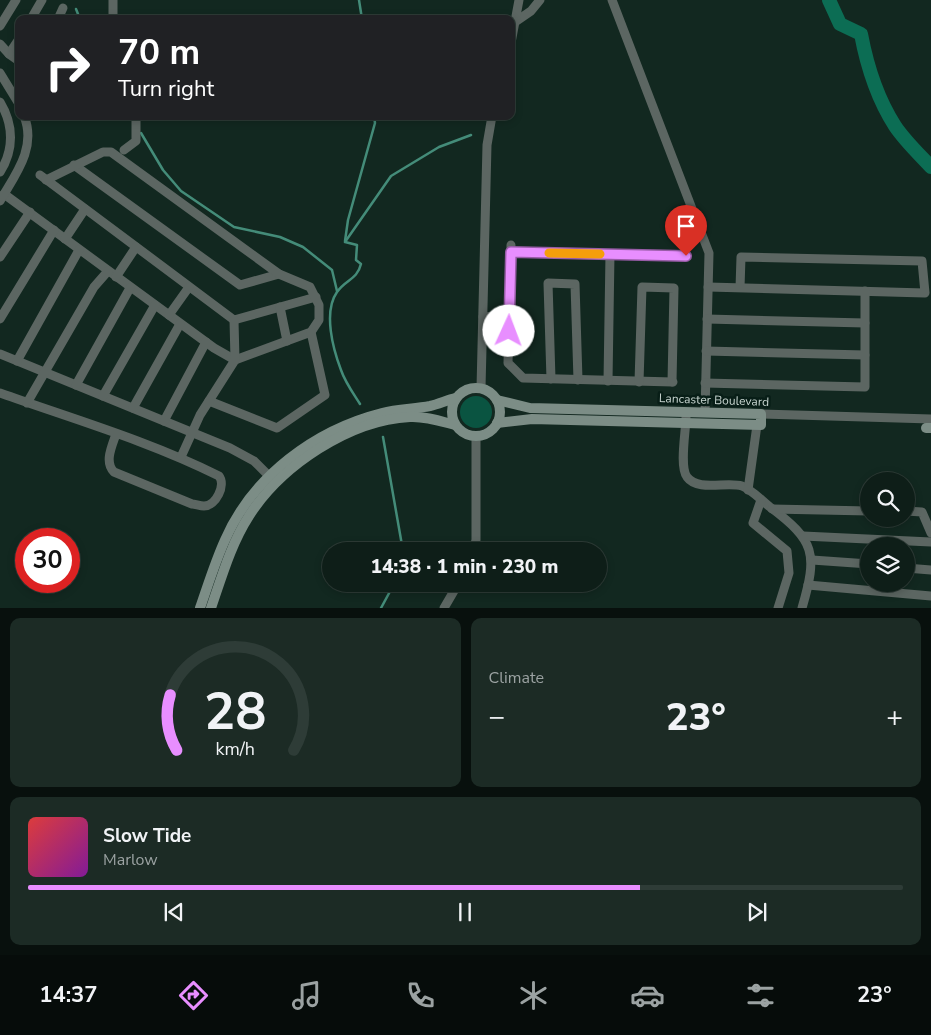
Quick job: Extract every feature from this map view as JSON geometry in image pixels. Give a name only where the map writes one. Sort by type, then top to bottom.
[{"type":"main road","points":[[200,608],[225,539],[242,509],[312,442],[340,427],[382,413],[431,406],[456,398],[466,389],[481,388],[492,394],[497,400],[500,414],[497,423],[488,433],[476,436],[465,434],[455,425],[432,419],[410,417],[384,422],[344,436],[317,450],[273,480],[234,543],[210,608]]},
{"type":"main road","points":[[455,425],[451,411],[456,398]]},
{"type":"main road","name":"Lancaster Boulevard","points":[[497,400],[530,408],[761,414]]},
{"type":"main road","points":[[759,425],[761,414]]},
{"type":"main road","name":"Lancaster Boulevard","points":[[497,423],[532,419],[759,425]]},
{"type":"street","points":[[0,26],[16,0]]},
{"type":"street","points":[[33,15],[42,0]]},
{"type":"street","points":[[113,0],[113,15]]},
{"type":"street","points":[[515,22],[519,0]]},
{"type":"street","points":[[515,22],[530,11],[540,0]]},
{"type":"street","points":[[612,0],[709,253],[705,412]]},
{"type":"street","points":[[60,15],[63,8]]},
{"type":"street","points":[[0,44],[15,58]]},
{"type":"street","points":[[9,54],[15,45]]},
{"type":"street","points":[[0,73],[15,97]]},
{"type":"street","points":[[0,102],[8,115],[11,138],[8,159],[0,172]]},
{"type":"street","points":[[25,120],[28,130],[28,146],[2,198],[30,212],[130,288],[206,342],[235,360]]},
{"type":"street","points":[[124,150],[136,141],[136,120]]},
{"type":"street","points":[[481,388],[487,145],[491,120]]},
{"type":"street","points":[[234,320],[43,177],[103,152],[111,152],[279,274],[310,287],[319,305],[319,320],[311,332],[235,360]]},
{"type":"street","points":[[74,165],[240,285],[279,274]]},
{"type":"street","points":[[65,239],[85,209]]},
{"type":"street","points":[[0,257],[30,212]]},
{"type":"street","points":[[0,320],[54,230]]},
{"type":"street","points":[[116,277],[136,247]]},
{"type":"street","points":[[639,382],[642,288],[674,288],[673,382],[639,382],[523,378],[508,363],[511,248],[686,256]]},
{"type":"street","points":[[17,361],[79,250]]},
{"type":"street","points":[[608,381],[610,254]]},
{"type":"street","points":[[708,288],[925,292],[922,261],[741,257],[740,288]]},
{"type":"street","points":[[27,403],[94,287],[108,271]]},
{"type":"street","points":[[551,379],[548,283],[575,284],[578,380]]},
{"type":"street","points":[[169,315],[189,287]]},
{"type":"street","points":[[76,385],[130,288]]},
{"type":"street","points":[[706,383],[865,387],[865,291]]},
{"type":"street","points":[[234,320],[316,297]]},
{"type":"street","points":[[103,396],[154,305]]},
{"type":"street","points":[[280,307],[287,341]]},
{"type":"street","points":[[483,317],[510,315]]},
{"type":"street","points":[[707,319],[865,324]]},
{"type":"street","points":[[181,457],[209,401],[235,360],[234,320]]},
{"type":"street","points":[[133,408],[180,324]]},
{"type":"street","points":[[209,401],[277,428],[326,395],[311,332]]},
{"type":"street","points":[[164,421],[206,342]]},
{"type":"street","points":[[706,351],[865,355]]},
{"type":"street","points":[[0,354],[230,448],[254,462],[273,480]]},
{"type":"street","points":[[0,394],[27,403],[116,434],[181,457],[219,476],[222,480],[222,487],[212,503],[204,506],[192,504],[114,472],[110,468],[108,461],[116,434]]},
{"type":"street","points":[[686,412],[683,471],[688,479],[695,484],[742,486],[804,536],[812,560],[802,608]]},
{"type":"street","name":"Lancaster Boulevard","points":[[761,414],[929,424]]},
{"type":"street","points":[[748,490],[759,425]]},
{"type":"street","points":[[475,542],[476,436]]},
{"type":"street","points":[[760,500],[753,523],[787,551],[789,573],[778,608]]},
{"type":"street","points":[[772,509],[860,511]]},
{"type":"street","points":[[915,512],[922,512],[931,533]]},
{"type":"street","points":[[804,536],[931,542]]},
{"type":"street","points":[[812,560],[860,563]]},
{"type":"street","points":[[915,569],[931,570]]},
{"type":"street","points":[[808,586],[931,596]]},
{"type":"street","points":[[444,608],[453,592]]},
{"type":"green space","points":[[476,396],[482,397],[487,401],[491,406],[491,418],[487,423],[482,427],[476,428],[470,427],[465,423],[461,418],[460,412],[461,406],[465,401],[470,397]]},
{"type":"waterway","points":[[359,0],[361,15]]},
{"type":"waterway","points":[[829,0],[840,24],[861,34],[866,58],[883,104],[903,137],[931,167]]},
{"type":"waterway","points":[[76,9],[78,15]]},
{"type":"waterway","points":[[345,241],[348,220],[375,120]]},
{"type":"waterway","points":[[141,133],[163,170],[181,191],[234,227],[280,237],[303,247],[332,270],[337,291]]},
{"type":"waterway","points":[[360,404],[343,374],[335,352],[331,331],[330,320],[333,300],[340,288],[357,273],[361,264],[356,260],[357,245],[345,242],[391,176],[439,147],[471,135]]},
{"type":"waterway","points":[[383,437],[401,542]]},
{"type":"waterway","points":[[381,608],[390,592]]},
{"type":"slow traffic","points":[[549,253],[600,254]]},
{"type":"route","points":[[509,331],[511,252],[686,256]]}]
